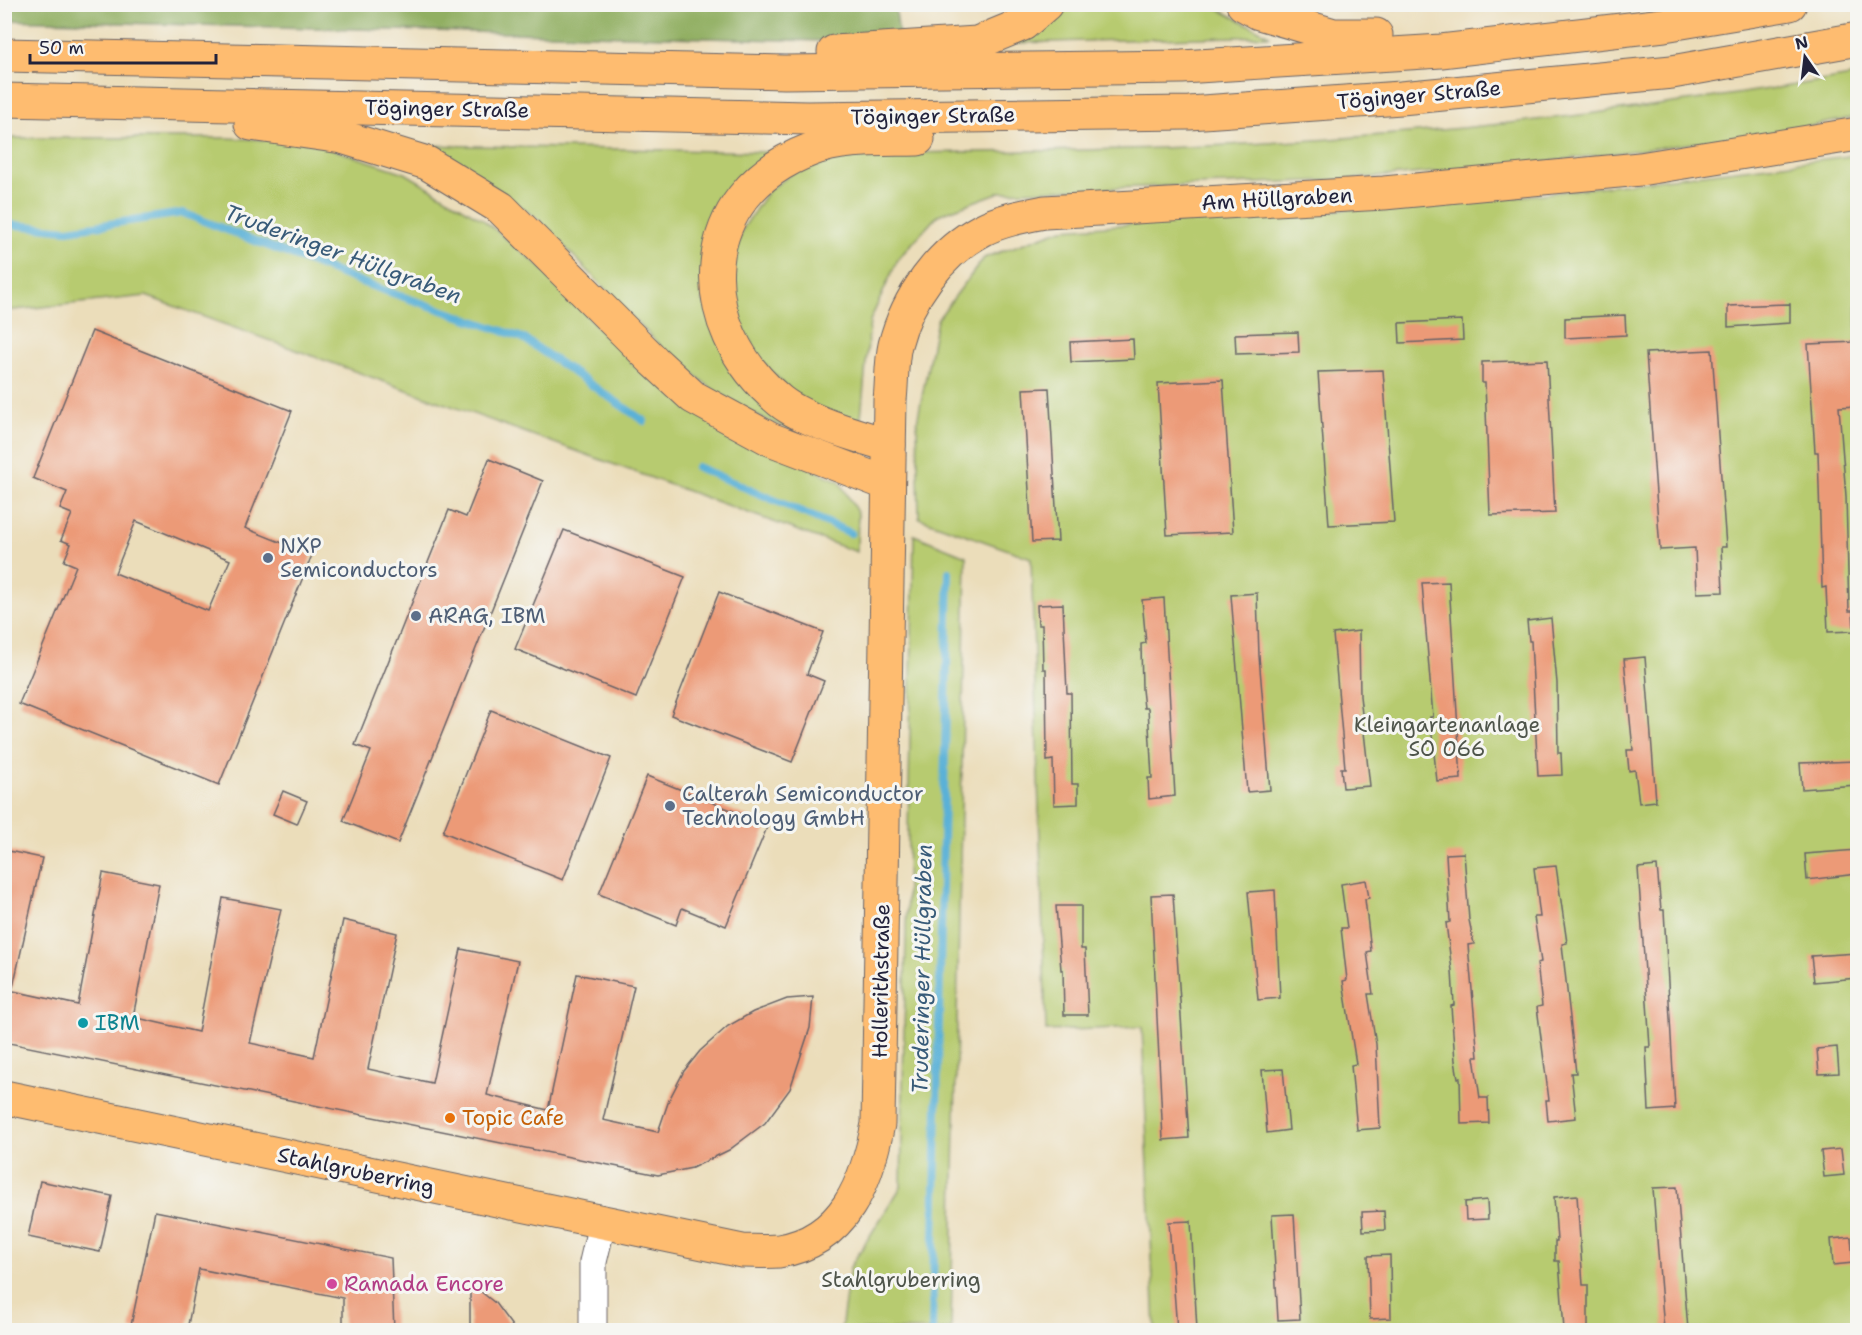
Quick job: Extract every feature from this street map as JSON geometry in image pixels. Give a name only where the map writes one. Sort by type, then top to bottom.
[{"type":"main road","points":[[785,72],[839,50],[977,43],[1023,24],[1046,4]]},
{"type":"main road","points":[[1243,4],[1259,13],[1334,35],[1402,34],[1441,51]]},
{"type":"main road","name":"Töginger Straße","points":[[4,55],[785,72],[1182,67],[1441,51],[1664,25],[1790,4]]},
{"type":"main road","name":"Töginger Straße","points":[[4,100],[807,118],[1189,112],[1401,98],[1660,73],[1857,39]]},
{"type":"main road","points":[[105,103],[140,124],[265,124],[342,137],[427,163],[501,208],[693,397],[770,439],[888,484]]},
{"type":"main road","points":[[889,445],[839,431],[781,402],[745,367],[723,326],[714,279],[720,241],[740,202],[764,175],[810,150],[855,140],[1063,136],[1131,113]]},
{"type":"main road","name":"Am Hüllgraben","points":[[888,484],[895,346],[922,284],[938,265],[962,244],[983,230],[1016,218],[1055,212],[1384,193],[1640,169],[1857,134]]},
{"type":"main road","name":"Hollerithstraße","points":[[602,1224],[742,1251],[779,1251],[808,1242],[836,1222],[857,1195],[872,1159],[878,1124],[888,484]]},
{"type":"main road","name":"Stahlgruberring","points":[[4,1097],[602,1224]]},
{"type":"street","points":[[593,1330],[593,1262],[602,1224]]},
{"type":"green space","points":[[5,4],[895,4],[900,43],[5,20]]},
{"type":"green space","points":[[1065,4],[1210,5],[1271,36],[1015,43]]},
{"type":"green space","points":[[1857,75],[1857,117],[1774,133],[1529,164],[1340,180],[1000,192],[938,215],[898,259],[870,321],[861,417],[854,422],[822,411],[773,379],[731,309],[729,266],[744,227],[768,191],[814,158],[853,154],[1181,147],[1386,135],[1622,110]]},
{"type":"green space","points":[[4,138],[226,138],[310,142],[405,173],[482,219],[543,269],[636,367],[720,428],[839,481],[858,514],[857,552],[146,296],[5,311]]},
{"type":"green space","points":[[422,145],[769,152],[724,208],[703,302],[843,444],[842,452],[760,417],[715,391],[666,352],[537,218],[473,172]]},
{"type":"green space","name":"Kleingartenanlage SO 066","points":[[1857,155],[1857,1330],[1155,1330],[1142,1027],[1046,1031],[1031,558],[919,518],[917,422],[937,320],[984,258],[1062,229],[1500,199]]},
{"type":"green space","name":"Stahlgruberring","points":[[914,535],[966,556],[951,1330],[841,1330],[850,1267],[901,1187]]},
{"type":"building","points":[[1790,304],[1790,323],[1728,327],[1728,306]]},
{"type":"building","points":[[1625,315],[1626,335],[1565,338],[1565,318]]},
{"type":"building","points":[[1462,320],[1463,340],[1400,343],[1399,323]]},
{"type":"building","name":"NXP Semiconductors","points":[[92,331],[292,411],[245,528],[312,555],[219,785],[19,704],[76,566],[64,561],[71,544],[61,540],[72,514],[60,509],[67,492],[33,478]],"holes":[[[136,521],[230,560],[208,611],[115,573]]]},
{"type":"building","points":[[1298,332],[1299,352],[1236,354],[1235,334]]},
{"type":"building","points":[[1133,339],[1134,359],[1071,362],[1070,342]]},
{"type":"building","points":[[1857,342],[1857,406],[1839,407],[1846,496],[1849,611],[1853,611],[1854,631],[1828,632],[1826,587],[1822,588],[1818,452],[1815,452],[1808,344]]},
{"type":"building","points":[[1712,350],[1726,547],[1721,547],[1723,592],[1697,593],[1695,548],[1660,550],[1646,353]]},
{"type":"building","points":[[1547,360],[1555,513],[1490,515],[1485,383],[1482,383],[1482,362]]},
{"type":"building","points":[[1383,370],[1394,522],[1329,525],[1318,372]]},
{"type":"building","points":[[1223,380],[1233,532],[1167,535],[1158,383]]},
{"type":"building","points":[[1049,388],[1058,541],[1032,542],[1023,389]]},
{"type":"building","points":[[489,459],[543,481],[398,843],[343,821],[371,751],[355,745],[449,510],[466,517]]},
{"type":"building","points":[[564,530],[685,577],[636,698],[515,649]]},
{"type":"building","points":[[1449,582],[1461,779],[1437,781],[1430,717],[1433,717],[1422,583]]},
{"type":"building","points":[[719,592],[823,632],[807,674],[824,681],[792,762],[671,715]]},
{"type":"building","points":[[1257,593],[1259,656],[1270,790],[1247,792],[1231,595]]},
{"type":"building","points":[[1164,598],[1175,796],[1149,799],[1148,778],[1152,778],[1148,708],[1144,708],[1142,689],[1141,644],[1146,643],[1142,600]]},
{"type":"building","points":[[1063,604],[1067,693],[1071,693],[1072,784],[1078,784],[1078,804],[1054,805],[1053,760],[1047,761],[1046,669],[1043,669],[1042,625],[1038,625],[1037,605]]},
{"type":"building","points":[[1551,618],[1557,683],[1558,753],[1561,753],[1562,775],[1538,776],[1531,641],[1529,641],[1527,621]]},
{"type":"building","points":[[1359,631],[1360,696],[1370,786],[1343,788],[1341,768],[1345,768],[1333,634]]},
{"type":"building","points":[[1645,657],[1656,801],[1639,803],[1635,770],[1629,771],[1627,750],[1633,750],[1624,659]]},
{"type":"building","points":[[491,710],[611,758],[563,880],[443,832]]},
{"type":"building","points":[[1857,761],[1857,785],[1802,789],[1800,763]]},
{"type":"building","points":[[647,776],[768,825],[726,926],[682,908],[676,925],[599,894]]},
{"type":"building","points":[[283,791],[307,801],[297,824],[273,814]]},
{"type":"building","points":[[4,850],[42,858],[13,987],[4,986]]},
{"type":"building","points":[[1857,850],[1857,874],[1807,880],[1805,854]]},
{"type":"building","points":[[1464,853],[1469,920],[1474,944],[1468,945],[1478,1057],[1474,1057],[1480,1098],[1488,1098],[1489,1123],[1461,1124],[1460,1078],[1458,1078],[1455,1061],[1451,1006],[1454,1005],[1452,971],[1446,923],[1450,922],[1446,854]]},
{"type":"building","points":[[1556,866],[1567,943],[1562,944],[1576,1073],[1571,1073],[1576,1118],[1548,1121],[1546,1100],[1549,1100],[1537,1007],[1542,1006],[1537,963],[1541,962],[1534,917],[1540,917],[1534,868]]},
{"type":"building","points":[[1657,866],[1661,910],[1664,910],[1675,1109],[1649,1111],[1646,1047],[1650,1047],[1638,868]]},
{"type":"building","name":"IBM","points":[[103,873],[159,884],[133,1017],[198,1032],[223,898],[281,909],[250,1043],[314,1057],[343,920],[397,933],[368,1069],[432,1083],[461,949],[518,961],[487,1095],[548,1110],[577,974],[634,986],[603,1120],[658,1132],[669,1100],[684,1071],[700,1051],[728,1026],[753,1012],[787,999],[813,997],[810,1028],[790,1089],[765,1123],[729,1150],[692,1168],[658,1175],[4,1042],[4,1029],[13,991],[78,1005]]},
{"type":"building","points":[[1366,880],[1369,898],[1365,899],[1371,951],[1367,952],[1373,994],[1368,994],[1376,1044],[1380,1128],[1357,1130],[1351,1065],[1356,1064],[1343,981],[1347,980],[1341,928],[1347,928],[1341,884]]},
{"type":"building","points":[[1275,890],[1280,998],[1258,1000],[1248,892]]},
{"type":"building","points":[[1173,894],[1189,1138],[1163,1140],[1151,895]]},
{"type":"building","points":[[1056,906],[1081,906],[1081,949],[1085,949],[1088,1015],[1064,1015],[1063,970],[1061,970]]},
{"type":"building","points":[[1857,953],[1857,978],[1814,982],[1811,956]]},
{"type":"building","points":[[1837,1047],[1839,1073],[1819,1074],[1817,1049]]},
{"type":"building","points":[[1283,1069],[1289,1130],[1267,1133],[1262,1070]]},
{"type":"building","points":[[1841,1149],[1844,1175],[1824,1177],[1821,1151]]},
{"type":"building","points":[[40,1181],[112,1196],[100,1252],[28,1237]]},
{"type":"building","points":[[1677,1187],[1688,1330],[1664,1330],[1653,1188]]},
{"type":"building","points":[[1577,1195],[1583,1285],[1588,1285],[1588,1330],[1564,1330],[1559,1261],[1555,1261],[1555,1241],[1557,1241],[1554,1197]]},
{"type":"building","points":[[1487,1200],[1488,1219],[1466,1220],[1465,1202]]},
{"type":"building","name":"Ramada Encore","points":[[155,1211],[391,1258],[394,1330],[343,1330],[343,1298],[199,1269],[187,1330],[130,1330]]},
{"type":"building","points":[[1384,1211],[1385,1230],[1363,1231],[1362,1212]]},
{"type":"building","points":[[1294,1214],[1300,1319],[1278,1320],[1272,1215]]},
{"type":"building","points":[[1191,1221],[1197,1330],[1177,1330],[1169,1222]]},
{"type":"building","points":[[1851,1237],[1853,1263],[1833,1265],[1831,1239]]},
{"type":"building","points":[[1390,1255],[1391,1318],[1370,1319],[1368,1256]]},
{"type":"building","points":[[470,1283],[495,1303],[515,1330],[470,1330]]},
{"type":"waterway","name":"Truderinger Hüllgraben","points":[[4,224],[68,230],[183,213],[369,285],[523,338],[644,421]]},
{"type":"waterway","name":"Truderinger Hüllgraben","points":[[697,467],[851,533]]},
{"type":"waterway","name":"Truderinger Hüllgraben","points":[[932,1330],[949,572]]},
{"type":"place","name":"NXP Semiconductors","points":[[268,558]]},
{"type":"place","name":"ARAG, IBM","points":[[416,616]]},
{"type":"place","name":"Calterah Semiconductor Technology GmbH","points":[[670,806]]},
{"type":"place","name":"IBM","points":[[83,1023]]},
{"type":"place","name":"Topic Cafe","points":[[450,1118]]},
{"type":"place","name":"Ramada Encore","points":[[332,1284]]}]
